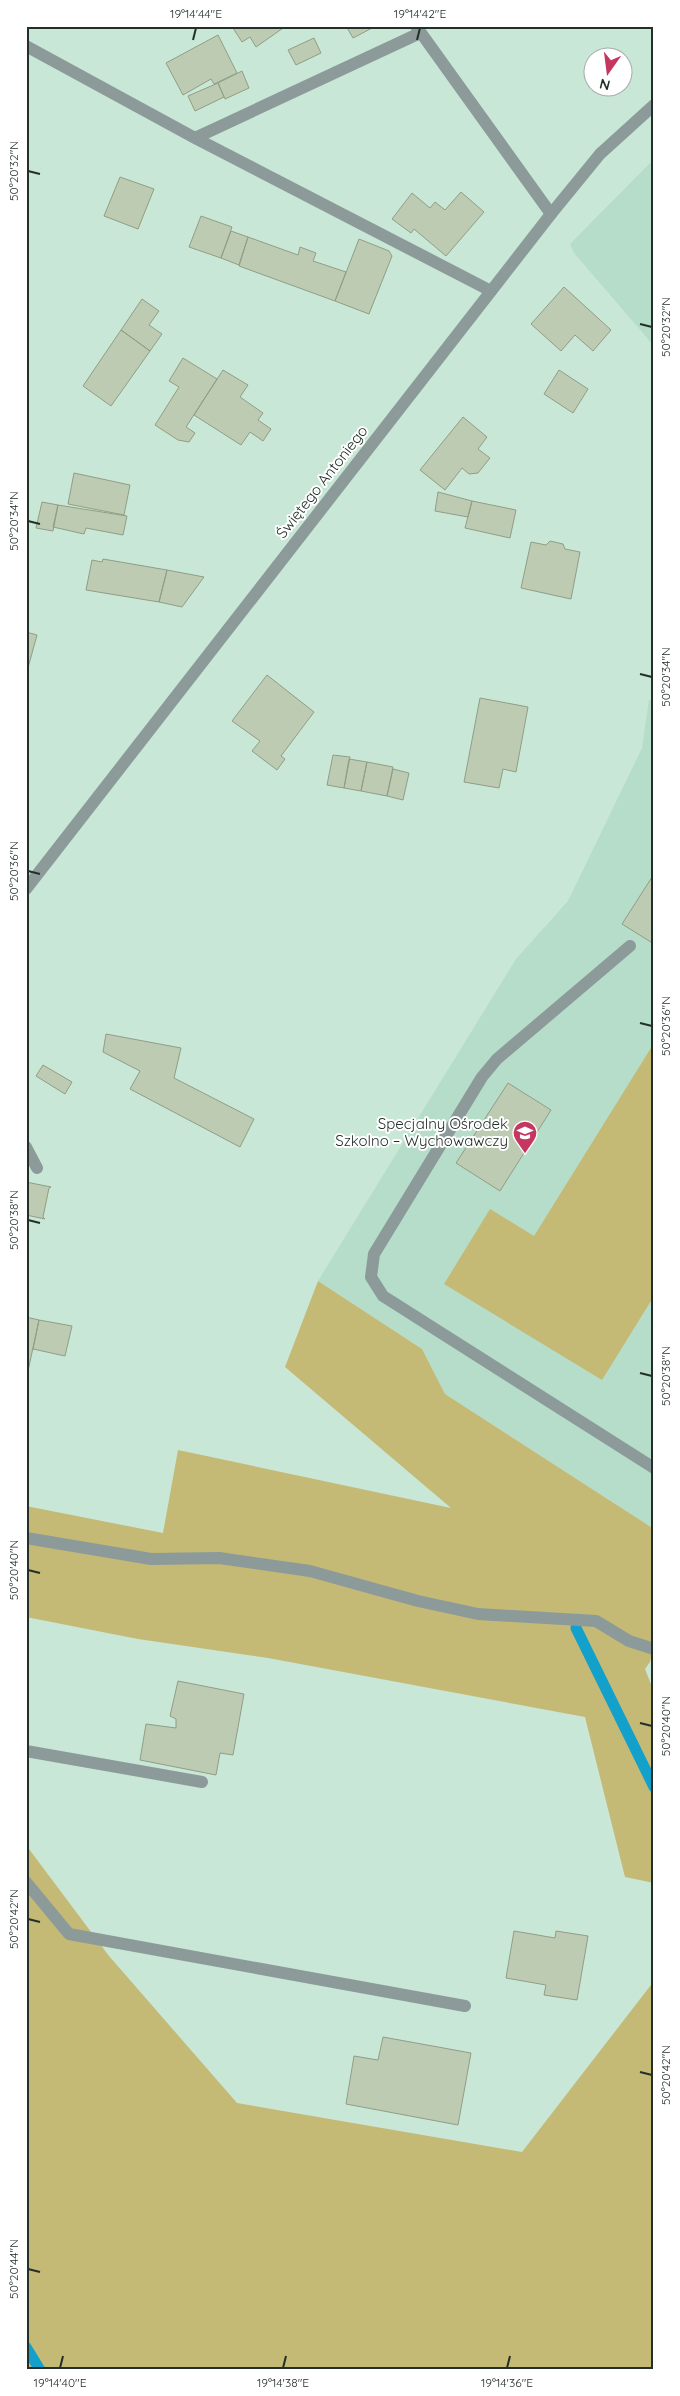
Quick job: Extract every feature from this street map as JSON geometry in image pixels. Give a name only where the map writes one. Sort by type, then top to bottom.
[{"type":"street","points":[[195,138],[418,30],[551,214]]},
{"type":"street","points":[[26,46],[195,138],[491,291]]},
{"type":"street","name":"Świętego Antoniego","points":[[26,889],[551,214],[600,154],[629,125],[654,105]]},
{"type":"street","points":[[630,946],[497,1059],[482,1077],[374,1254],[371,1277],[383,1296],[654,1468]]},
{"type":"street","points":[[26,1147],[37,1168]]},
{"type":"street","points":[[26,1538],[151,1559],[219,1558],[310,1571],[418,1602],[478,1614],[596,1621],[630,1641],[654,1649]]},
{"type":"street","points":[[26,1751],[202,1782]]},
{"type":"street","points":[[26,1882],[69,1934],[465,2006]]},
{"type":"shaded area","points":[[654,159],[654,346],[574,253],[570,244]]},
{"type":"shaded area","name":"Specjalny Ośrodek Szkolno – Wychowawczy","points":[[649,700],[654,701],[654,1529],[445,1394],[422,1349],[318,1281],[516,959],[568,901],[642,748]]},
{"type":"shaded area","points":[[654,1043],[654,1296],[602,1380],[444,1284],[490,1209],[534,1236]]},
{"type":"shaded area","points":[[318,1281],[422,1349],[445,1394],[654,1529],[654,1647],[650,1662],[645,1669],[654,1692],[654,1883],[625,1877],[585,1717],[268,1658],[138,1639],[26,1617],[26,1506],[163,1533],[178,1450],[451,1508],[285,1367]]},
{"type":"shaded area","points":[[26,1845],[109,1956],[237,2103],[522,2152],[654,1981],[654,2370],[26,2370]]},
{"type":"building","points":[[236,26],[286,26],[256,47],[250,37],[242,42],[233,28]]},
{"type":"building","points":[[346,26],[376,26],[353,38]]},
{"type":"building","points":[[218,35],[237,73],[214,84],[211,79],[183,95],[166,63]]},
{"type":"building","points":[[314,38],[321,53],[296,65],[288,50]]},
{"type":"building","points":[[242,71],[249,88],[225,99],[218,83]]},
{"type":"building","points":[[218,83],[224,97],[195,111],[188,96]]},
{"type":"building","points":[[120,177],[154,189],[138,229],[104,216]]},
{"type":"building","points":[[461,192],[484,212],[446,256],[414,229],[411,233],[392,219],[412,193],[430,208],[435,202],[445,210]]},
{"type":"building","points":[[201,216],[232,227],[221,258],[189,247]]},
{"type":"building","points":[[231,231],[248,237],[239,265],[221,258]]},
{"type":"building","points":[[248,237],[298,255],[300,247],[316,253],[313,261],[346,272],[335,301],[239,266]]},
{"type":"building","points":[[359,239],[389,251],[392,256],[369,314],[335,301]]},
{"type":"building","points":[[564,287],[611,330],[593,351],[575,335],[561,351],[531,324]]},
{"type":"building","points":[[142,299],[159,311],[149,325],[162,334],[150,351],[121,330]]},
{"type":"building","points":[[121,330],[150,351],[111,406],[83,386]]},
{"type":"building","points":[[183,358],[217,379],[186,427],[195,433],[189,442],[178,440],[155,425],[179,387],[169,381]]},
{"type":"building","points":[[223,370],[248,385],[240,397],[263,413],[258,420],[271,429],[263,441],[250,432],[241,445],[194,415]]},
{"type":"building","points":[[559,370],[588,389],[573,413],[544,394]]},
{"type":"building","points":[[463,417],[487,437],[478,449],[490,458],[478,473],[469,474],[462,468],[445,490],[420,470]]},
{"type":"building","points":[[74,473],[130,485],[124,515],[68,504]]},
{"type":"building","points":[[438,492],[472,501],[468,517],[435,511]]},
{"type":"building","points":[[472,501],[516,510],[510,538],[465,528]]},
{"type":"building","points":[[42,502],[58,505],[53,531],[36,528]]},
{"type":"building","points":[[58,505],[127,516],[123,535],[86,528],[84,534],[53,527]]},
{"type":"building","points":[[550,541],[563,544],[565,549],[580,552],[571,599],[521,588],[531,542],[546,545]]},
{"type":"building","points":[[103,559],[167,570],[159,602],[86,590],[92,560],[102,562]]},
{"type":"building","points":[[167,570],[204,577],[182,607],[159,602]]},
{"type":"building","points":[[26,632],[37,635],[26,675]]},
{"type":"building","points":[[267,675],[314,712],[281,756],[285,759],[277,770],[252,751],[260,741],[232,721]]},
{"type":"building","points":[[480,698],[528,707],[516,772],[503,769],[499,788],[464,782]]},
{"type":"building","points":[[333,755],[350,757],[344,788],[327,785]]},
{"type":"building","points":[[349,759],[367,762],[361,791],[344,788]]},
{"type":"building","points":[[367,762],[393,767],[387,796],[361,791]]},
{"type":"building","points":[[393,769],[409,773],[403,800],[387,796]]},
{"type":"building","points":[[654,874],[654,944],[622,924]]},
{"type":"building","points":[[106,1034],[181,1048],[174,1078],[254,1119],[240,1147],[130,1089],[140,1071],[103,1052]]},
{"type":"building","points":[[43,1065],[72,1082],[65,1094],[36,1076]]},
{"type":"building","points":[[508,1083],[551,1110],[500,1191],[456,1163]]},
{"type":"building","points":[[26,1182],[51,1187],[49,1188],[43,1217],[45,1219],[26,1215]]},
{"type":"building","points":[[26,1317],[39,1320],[28,1371],[26,1371]]},
{"type":"building","points":[[39,1320],[72,1326],[65,1356],[33,1349]]},
{"type":"building","points":[[178,1681],[244,1694],[233,1755],[220,1753],[216,1775],[140,1760],[146,1724],[176,1728],[176,1719],[170,1716]]},
{"type":"building","points":[[514,1931],[555,1938],[556,1931],[588,1936],[577,2000],[544,1995],[546,1985],[506,1978]]},
{"type":"building","points":[[383,2037],[471,2053],[458,2125],[346,2104],[354,2056],[378,2060]]},
{"type":"waterway","points":[[576,1628],[654,1787]]},
{"type":"waterway","points":[[26,2347],[40,2370]]},
{"type":"place","name":"Specjalny Ośrodek Szkolno – Wychowawczy","points":[[525,1154]]}]
